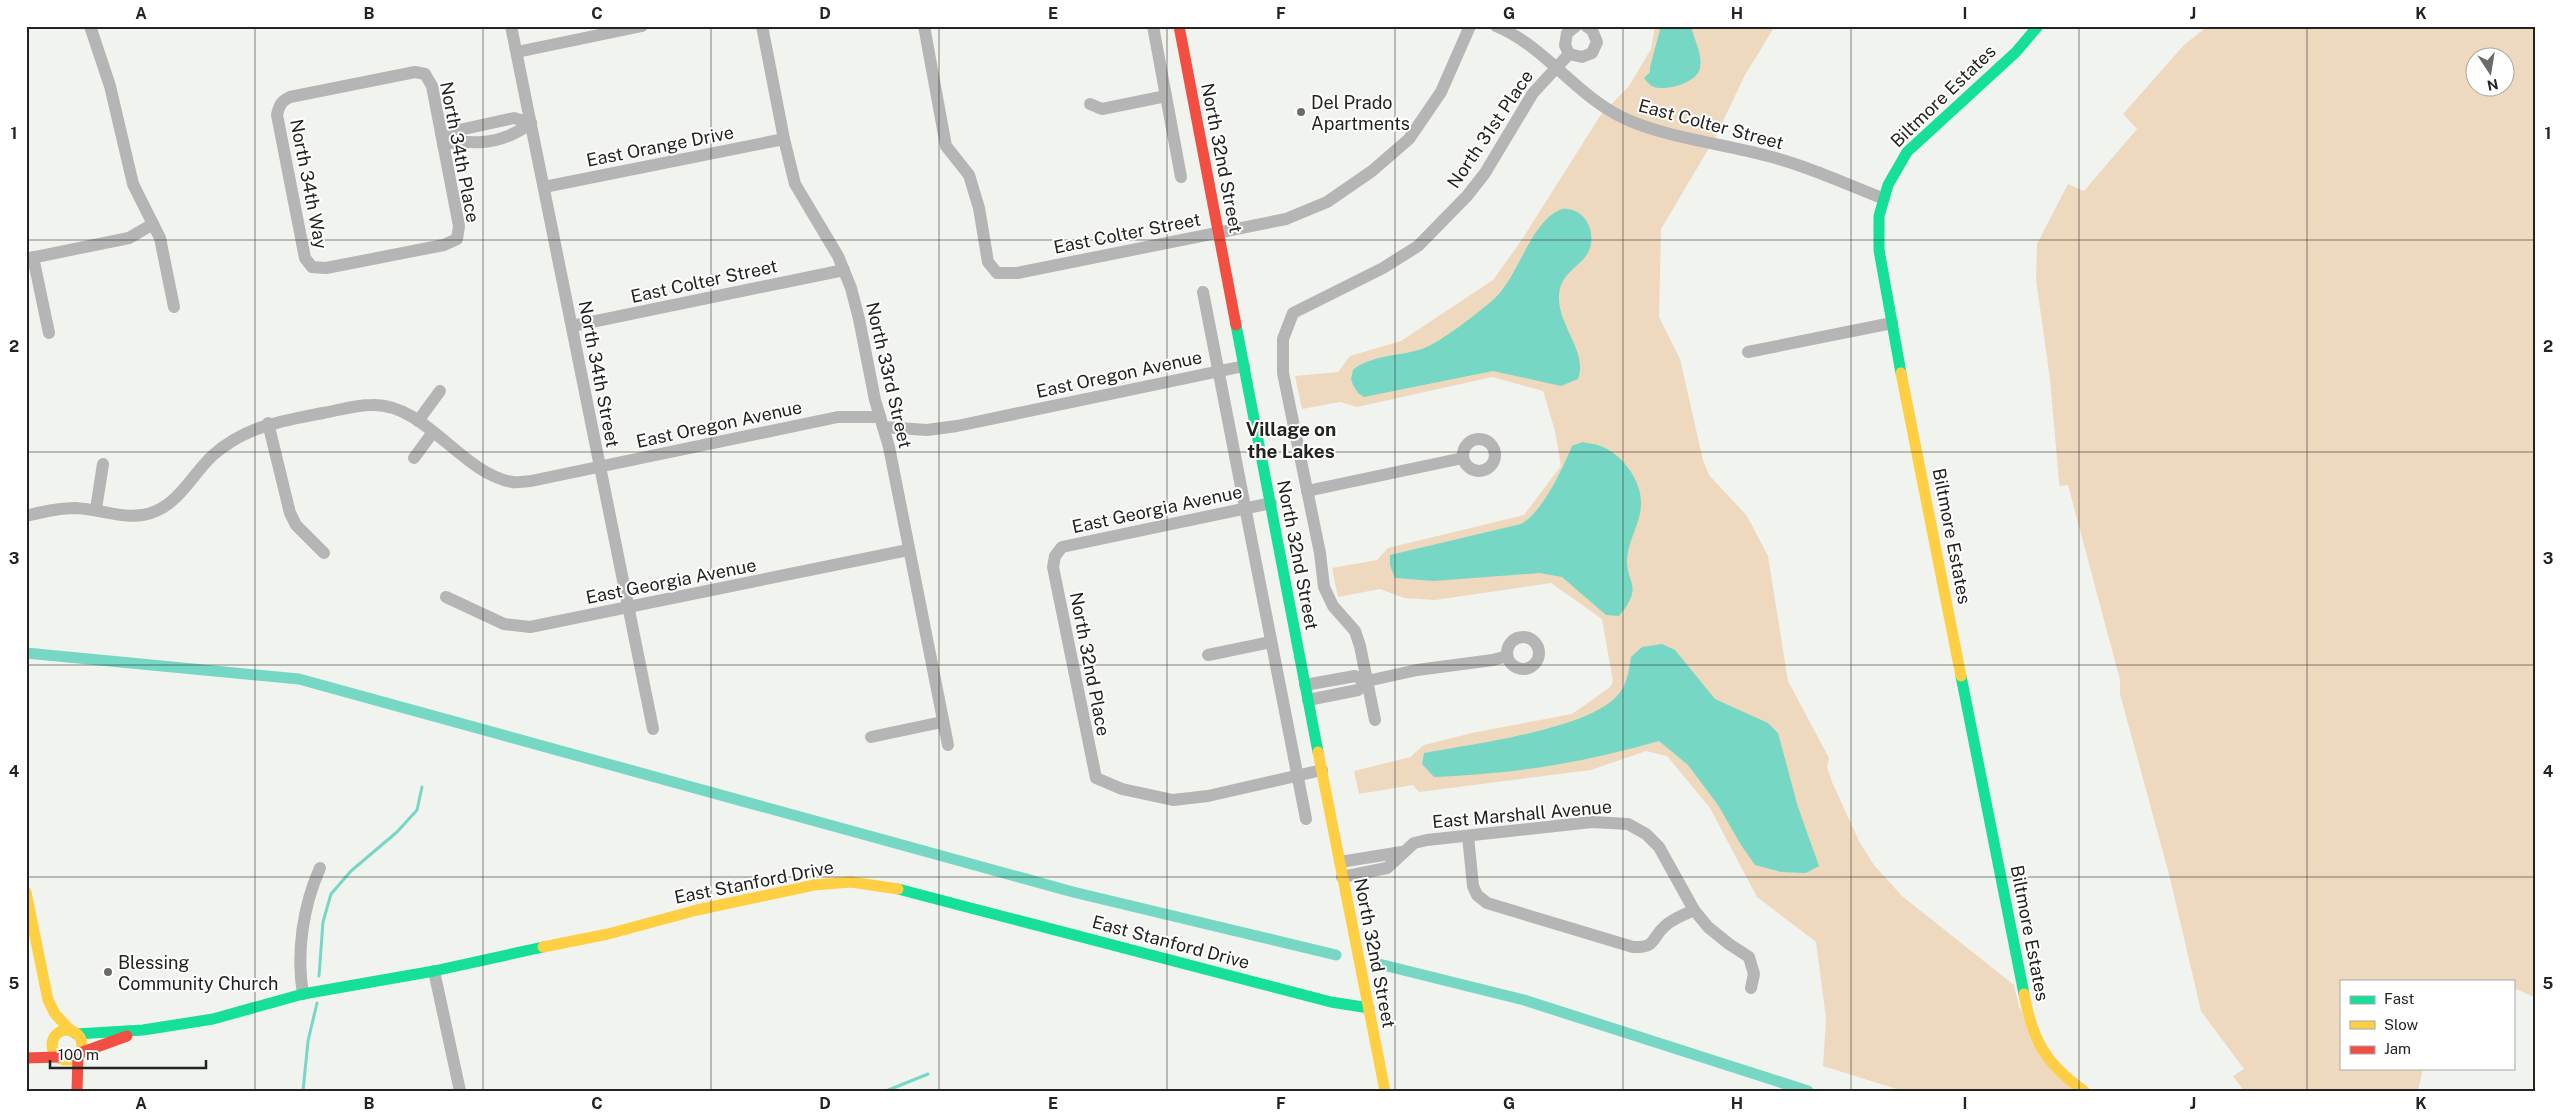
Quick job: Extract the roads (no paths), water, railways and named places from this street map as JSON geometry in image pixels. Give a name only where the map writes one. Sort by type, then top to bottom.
[{"type":"street","points":[[90,26],[110,86],[133,184],[160,238],[174,307]]},
{"type":"street","name":"North 34th Street","points":[[511,26],[627,608],[653,729]]},
{"type":"street","points":[[517,52],[642,26]]},
{"type":"street","name":"North 33rd Street","points":[[762,26],[784,139],[795,184],[844,270],[859,319],[881,422],[889,447],[948,745]]},
{"type":"street","name":"East Colter Street","points":[[924,26],[946,146],[969,175],[980,208],[988,262],[997,273],[1018,273],[1286,219],[1326,202],[1390,157],[1409,139],[1441,92],[1470,26]]},
{"type":"street","points":[[1152,26],[1181,177]]},
{"type":"street","name":"North 32nd Street","points":[[1179,26],[1305,686],[1385,1091]]},
{"type":"street","name":"East Colter Street","points":[[1496,26],[1512,33],[1527,43],[1588,97],[1623,118],[1656,130],[1770,157],[1882,198]]},
{"type":"street","points":[[1566,28],[1565,45],[1569,54],[1582,57],[1592,53],[1595,48],[1596,36],[1586,26]]},
{"type":"street","name":"Biltmore Estates","points":[[2038,26],[2016,52],[1907,152],[1882,198],[1878,226],[1878,252],[2030,1025],[2040,1047],[2056,1070],[2084,1091]]},
{"type":"street","name":"North 31st Place","points":[[1375,720],[1368,681],[1355,630],[1333,606],[1324,587],[1283,372],[1283,339],[1293,313],[1383,268],[1418,246],[1467,196],[1485,173],[1533,93],[1569,54]]},
{"type":"street","name":"North 34th Way","points":[[425,74],[415,72],[283,100],[277,115],[292,196],[305,258],[312,267],[326,268],[344,265],[444,245],[457,239]]},
{"type":"street","name":"North 34th Place","points":[[425,74],[432,86],[459,226],[457,239]]},
{"type":"street","points":[[1090,104],[1102,109],[1166,96]]},
{"type":"street","points":[[442,139],[514,118],[531,123]]},
{"type":"street","points":[[442,139],[493,140],[520,132],[531,123]]},
{"type":"street","points":[[489,124],[493,140]]},
{"type":"street","name":"East Orange Drive","points":[[544,187],[784,139]]},
{"type":"street","points":[[49,333],[30,258],[129,238],[154,224]]},
{"type":"street","name":"East Colter Street","points":[[572,326],[844,270]]},
{"type":"street","points":[[1203,292],[1306,820]]},
{"type":"street","points":[[1748,352],[1892,323]]},
{"type":"street","name":"East Oregon Avenue","points":[[26,516],[59,509],[96,509],[128,517],[146,515],[168,504],[214,454],[232,441],[268,423],[373,404],[398,410],[418,421],[482,469],[513,482],[531,481],[838,417],[927,430],[956,426],[1244,366]]},
{"type":"street","points":[[418,421],[440,391]]},
{"type":"street","points":[[268,423],[290,513],[296,525],[324,553]]},
{"type":"street","points":[[414,458],[433,432]]},
{"type":"street","points":[[1307,491],[1463,458]]},
{"type":"street","points":[[96,509],[103,464]]},
{"type":"street","name":"East Georgia Avenue","points":[[1055,556],[1062,547],[1271,503]]},
{"type":"street","name":"East Georgia Avenue","points":[[446,597],[504,624],[516,627],[530,627],[908,550]]},
{"type":"street","name":"North 32nd Place","points":[[1055,556],[1053,567],[1096,778],[1122,790],[1173,800],[1208,796],[1297,776]]},
{"type":"street","points":[[1208,655],[1271,642]]},
{"type":"street","points":[[1308,700],[1358,690],[1368,681],[1416,670],[1493,660],[1507,656]]},
{"type":"street","points":[[1305,686],[1356,676],[1368,681]]},
{"type":"street","points":[[1342,678],[1345,692]]},
{"type":"street","points":[[871,737],[942,722]]},
{"type":"street","points":[[1297,776],[1322,770]]},
{"type":"street","name":"East Marshall Avenue","points":[[1342,877],[1387,868],[1397,860],[1402,852],[1414,844],[1427,840],[1592,822],[1628,824],[1646,834],[1659,847],[1694,910],[1708,926],[1729,944],[1749,957],[1754,974],[1751,988]]},
{"type":"street","points":[[1468,836],[1473,886],[1477,895],[1487,903],[1634,947],[1644,947],[1654,942],[1664,926],[1694,910]]},
{"type":"street","name":"East Marshall Avenue","points":[[1340,862],[1402,852]]},
{"type":"street","points":[[303,994],[300,968],[308,894],[320,868]]},
{"type":"street","name":"East Stanford Drive","points":[[74,1033],[144,1030],[213,1019],[303,994],[434,971],[496,955],[608,934],[697,910],[814,885],[851,882],[892,888],[1331,1002],[1369,1008]]},
{"type":"street","points":[[26,892],[48,1000],[55,1014],[81,1043],[75,1091]]},
{"type":"street","points":[[434,971],[460,1091]]},
{"type":"street","points":[[55,1014],[56,1036],[52,1046],[60,1058],[75,1091]]},
{"type":"street","name":"East Stanford Drive","points":[[79,1054],[144,1030]]},
{"type":"street","points":[[26,1047],[56,1036],[64,1031],[74,1033]]},
{"type":"street","points":[[26,1058],[71,1059],[79,1054]]},
{"type":"waterway","points":[[26,653],[299,679],[1073,892],[1336,955]]},
{"type":"waterway","points":[[319,976],[323,922],[331,894],[351,871],[397,832],[417,810],[422,787]]},
{"type":"waterway","points":[[1379,964],[1524,1000],[1808,1091]]},
{"type":"waterway","points":[[303,1091],[308,1041],[317,1003]]},
{"type":"waterway","points":[[886,1091],[928,1074]]},
{"type":"place","name":"Del Prado Apartments","points":[[1301,112]]},
{"type":"place","name":"Blessing Community Church","points":[[108,972]]},
{"type":"district","name":"Village on the Lakes","points":[[1291,440]]}]
